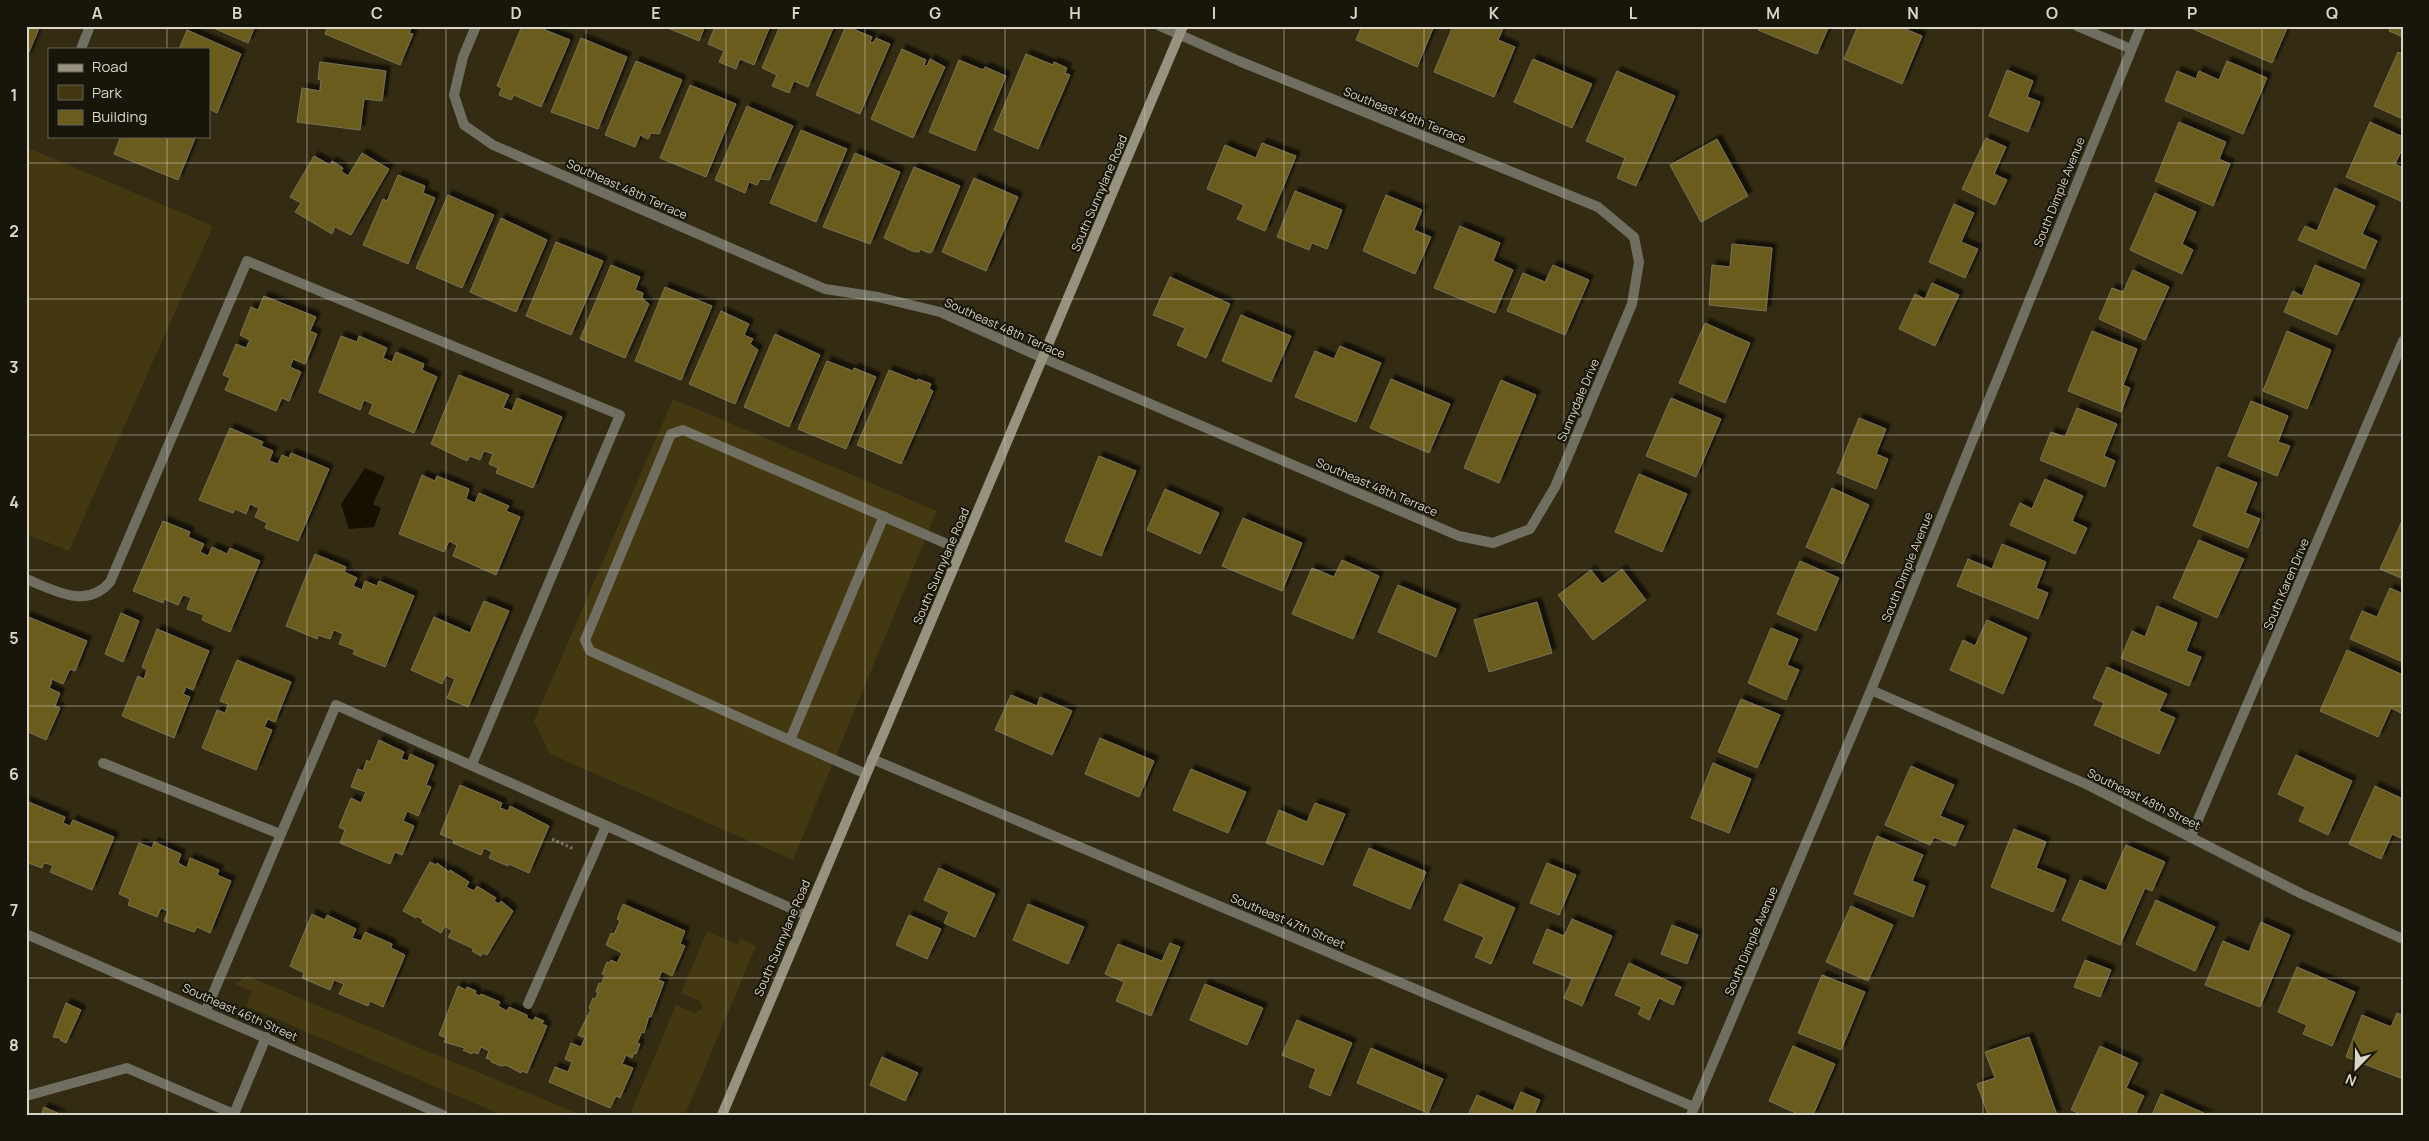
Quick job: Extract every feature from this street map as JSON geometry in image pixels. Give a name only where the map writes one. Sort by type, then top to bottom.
[{"type":"main road","name":"South Sunnylane Road","points":[[722,1115],[1182,30]]},
{"type":"street","points":[[81,48],[90,26]]},
{"type":"street","name":"Southeast 48th Terrace","points":[[476,26],[463,57],[454,95],[464,125],[493,145],[825,290],[878,297],[940,312],[1459,536],[1493,543]]},
{"type":"street","name":"Southeast 49th Terrace","points":[[1160,26],[1182,30],[1239,61],[1598,207],[1634,236]]},
{"type":"street","points":[[2078,26],[2131,49]]},
{"type":"street","name":"South Dimple Avenue","points":[[1692,1111],[1871,690],[2141,26]]},
{"type":"street","name":"Sunnydale Drive","points":[[1493,543],[1530,529],[1555,487],[1632,304],[1639,262],[1634,236]]},
{"type":"street","points":[[26,579],[81,598],[97,594],[110,582],[247,261],[620,415],[472,764]]},
{"type":"street","name":"South Karen Drive","points":[[2191,836],[2403,341]]},
{"type":"street","points":[[866,774],[590,651],[585,640],[671,434],[683,430],[961,550]]},
{"type":"street","points":[[790,740],[884,516]]},
{"type":"street","name":"Southeast 48th Street","points":[[1871,690],[2086,784],[2302,894],[2403,939]]},
{"type":"street","points":[[206,1010],[336,705],[472,764],[806,915]]},
{"type":"street","name":"Southeast 47th Street","points":[[872,759],[1692,1111]]},
{"type":"street","points":[[103,763],[280,834]]},
{"type":"street","points":[[528,1004],[606,826]]},
{"type":"street","name":"Southeast 46th Street","points":[[26,934],[206,1010],[443,1115]]},
{"type":"street","points":[[26,1096],[127,1068],[235,1114],[266,1037]]},
{"type":"green space","points":[[26,147],[213,226],[69,551],[26,534]]},
{"type":"green space","points":[[673,399],[937,511],[793,860],[550,754],[534,721]]},
{"type":"green space","points":[[707,931],[738,945],[740,939],[756,946],[685,1115],[630,1115],[676,1005],[695,1013],[702,1009],[703,1006],[698,1000],[681,993]]},
{"type":"green space","points":[[247,976],[581,1115],[502,1115],[246,1006],[252,991],[235,984]]},
{"type":"shaded area","points":[[365,468],[385,477],[373,504],[381,508],[374,527],[349,529],[341,504]]},
{"type":"building","points":[[26,26],[40,26],[27,57],[26,57]]},
{"type":"building","points":[[209,26],[255,26],[248,43]]},
{"type":"building","points":[[328,26],[412,26],[409,33],[413,34],[400,65],[325,34]]},
{"type":"building","points":[[522,26],[547,26],[545,30],[570,40],[541,107],[514,95],[511,100],[499,95],[502,88],[497,86]]},
{"type":"building","points":[[663,26],[705,26],[699,41]]},
{"type":"building","points":[[715,26],[770,26],[754,65],[740,59],[736,69],[719,62],[724,51],[708,44]]},
{"type":"building","points":[[780,26],[834,26],[808,87],[794,81],[789,93],[772,86],[777,75],[762,68]]},
{"type":"building","points":[[846,26],[872,37],[870,42],[873,43],[876,38],[890,44],[860,114],[816,95]]},
{"type":"building","points":[[1362,26],[1434,26],[1417,67],[1356,40]]},
{"type":"building","points":[[1453,26],[1504,26],[1498,40],[1515,47],[1494,97],[1434,72]]},
{"type":"building","points":[[1759,26],[1829,26],[1817,54],[1758,30]]},
{"type":"building","points":[[1858,26],[1898,26],[1922,36],[1902,84],[1844,59]]},
{"type":"building","points":[[2194,26],[2288,26],[2272,63],[2193,29]]},
{"type":"building","points":[[2391,26],[2403,26],[2403,37],[2389,31]]},
{"type":"building","points":[[187,30],[241,54],[217,113],[210,110],[210,48],[179,48]]},
{"type":"building","points":[[581,38],[627,57],[598,129],[551,112]]},
{"type":"building","points":[[902,49],[926,60],[924,65],[927,66],[930,59],[945,67],[913,138],[871,119]]},
{"type":"building","points":[[2398,52],[2403,54],[2403,119],[2374,106]]},
{"type":"building","points":[[1026,54],[1053,65],[1054,62],[1067,68],[1065,73],[1070,75],[1038,149],[994,130]]},
{"type":"building","points":[[1533,59],[1592,84],[1572,128],[1514,102]]},
{"type":"building","points":[[959,60],[983,70],[985,67],[1006,76],[975,151],[929,132]]},
{"type":"building","points":[[636,61],[682,80],[659,134],[651,133],[648,139],[640,135],[635,147],[605,135]]},
{"type":"building","points":[[2227,61],[2267,78],[2243,134],[2165,101],[2177,71],[2196,79],[2199,71],[2219,80]]},
{"type":"building","points":[[320,62],[386,71],[382,101],[364,99],[360,130],[297,122],[302,88],[320,91],[321,80],[318,79]]},
{"type":"building","points":[[2007,70],[2033,81],[2027,97],[2040,102],[2028,132],[1989,116]]},
{"type":"building","points":[[1617,71],[1675,96],[1636,186],[1617,178],[1625,158],[1586,141]]},
{"type":"building","points":[[690,85],[736,104],[706,177],[660,158]]},
{"type":"building","points":[[747,106],[793,126],[769,180],[760,179],[757,185],[749,182],[745,193],[715,180]]},
{"type":"building","points":[[2179,122],[2226,142],[2219,159],[2230,164],[2213,206],[2155,181]]},
{"type":"building","points":[[2370,122],[2403,137],[2403,147],[2395,164],[2403,168],[2403,202],[2346,177]]},
{"type":"building","points":[[801,130],[847,149],[816,222],[770,203]]},
{"type":"building","points":[[120,138],[195,138],[178,180],[114,154]]},
{"type":"building","points":[[1986,138],[2006,147],[1994,174],[2007,180],[1995,205],[1962,189]]},
{"type":"building","points":[[1717,139],[1748,196],[1701,222],[1670,165]]},
{"type":"building","points":[[1262,143],[1296,156],[1265,231],[1237,219],[1244,205],[1207,189],[1225,145],[1256,158]]},
{"type":"building","points":[[362,153],[389,169],[351,235],[335,227],[332,234],[295,212],[301,203],[290,197],[314,156],[330,165],[332,161],[343,168],[341,171],[348,176]]},
{"type":"building","points":[[855,153],[900,172],[870,244],[823,227]]},
{"type":"building","points":[[914,167],[960,186],[932,252],[929,253],[920,249],[919,252],[912,251],[884,238]]},
{"type":"building","points":[[398,175],[425,186],[423,193],[435,198],[408,264],[363,245],[383,199],[387,201]]},
{"type":"building","points":[[974,178],[1018,197],[986,271],[942,252]]},
{"type":"building","points":[[2335,188],[2375,206],[2362,234],[2377,241],[2365,269],[2298,240],[2305,226],[2317,231]]},
{"type":"building","points":[[1295,191],[1342,210],[1327,249],[1312,243],[1309,250],[1277,237]]},
{"type":"building","points":[[2155,193],[2196,212],[2182,244],[2193,250],[2182,274],[2130,250]]},
{"type":"building","points":[[448,195],[494,215],[462,288],[416,268]]},
{"type":"building","points":[[1386,195],[1422,210],[1414,230],[1431,237],[1415,274],[1363,251]]},
{"type":"building","points":[[1954,204],[1974,213],[1961,242],[1978,249],[1965,278],[1929,262]]},
{"type":"building","points":[[501,218],[547,240],[516,312],[470,292]]},
{"type":"building","points":[[1460,226],[1500,243],[1493,261],[1513,270],[1495,313],[1434,288]]},
{"type":"building","points":[[556,242],[603,261],[571,335],[526,316]]},
{"type":"building","points":[[1732,244],[1772,248],[1766,311],[1709,305],[1712,265],[1730,267]]},
{"type":"building","points":[[611,265],[640,277],[635,290],[643,293],[642,298],[649,304],[625,358],[580,339]]},
{"type":"building","points":[[1553,265],[1589,280],[1565,335],[1507,311],[1523,273],[1545,282]]},
{"type":"building","points":[[2315,265],[2360,284],[2337,335],[2284,312],[2293,291],[2302,296]]},
{"type":"building","points":[[2133,270],[2169,287],[2145,340],[2099,319],[2112,288],[2123,292]]},
{"type":"building","points":[[1170,277],[1230,304],[1206,358],[1177,345],[1185,328],[1153,315]]},
{"type":"building","points":[[1932,283],[1959,295],[1935,346],[1899,329],[1915,294],[1925,299]]},
{"type":"building","points":[[665,287],[712,306],[681,380],[635,361]]},
{"type":"building","points":[[264,296],[316,317],[310,331],[317,334],[305,364],[293,359],[290,367],[301,372],[289,401],[282,398],[276,411],[225,390],[230,378],[223,375],[236,344],[246,348],[250,340],[240,335],[251,307],[258,310]]},
{"type":"building","points":[[721,311],[749,324],[744,335],[753,339],[750,344],[758,350],[735,404],[689,384]]},
{"type":"building","points":[[1241,315],[1291,336],[1271,382],[1222,361]]},
{"type":"building","points":[[1705,323],[1750,343],[1725,403],[1679,383]]},
{"type":"building","points":[[2092,331],[2137,349],[2123,385],[2130,388],[2121,412],[2068,391]]},
{"type":"building","points":[[2287,331],[2331,350],[2307,409],[2263,391]]},
{"type":"building","points":[[775,334],[820,355],[789,427],[744,407]]},
{"type":"building","points":[[341,336],[357,342],[359,336],[387,348],[383,358],[392,362],[396,352],[424,364],[422,370],[437,377],[414,433],[369,414],[373,404],[364,400],[360,410],[319,392]]},
{"type":"building","points":[[1340,346],[1381,363],[1356,422],[1295,397],[1315,351],[1334,359]]},
{"type":"building","points":[[827,361],[853,371],[854,368],[876,377],[846,449],[798,429]]},
{"type":"building","points":[[889,370],[917,381],[918,379],[931,384],[929,389],[933,391],[901,464],[857,445]]},
{"type":"building","points":[[459,375],[509,395],[503,408],[512,411],[517,398],[562,417],[533,488],[496,473],[498,468],[489,464],[493,454],[484,451],[480,460],[470,456],[467,461],[431,444]]},
{"type":"building","points":[[1391,379],[1450,404],[1429,453],[1370,428]]},
{"type":"building","points":[[1501,380],[1536,395],[1499,483],[1464,468]]},
{"type":"building","points":[[1671,398],[1721,419],[1696,477],[1646,456]]},
{"type":"building","points":[[2251,401],[2288,416],[2278,442],[2290,446],[2277,476],[2228,456]]},
{"type":"building","points":[[2077,408],[2117,424],[2104,456],[2115,461],[2105,487],[2040,460],[2051,432],[2065,437]]},
{"type":"building","points":[[1859,418],[1886,429],[1876,454],[1888,459],[1876,489],[1837,473]]},
{"type":"building","points":[[230,428],[263,442],[261,446],[273,451],[269,461],[278,464],[282,455],[289,458],[291,453],[329,469],[298,541],[265,528],[267,523],[255,517],[259,508],[250,504],[246,514],[235,509],[233,513],[199,500]]},
{"type":"building","points":[[1099,456],[1136,471],[1101,556],[1065,541]]},
{"type":"building","points":[[2217,467],[2257,483],[2245,513],[2260,519],[2248,548],[2193,526]]},
{"type":"building","points":[[1639,474],[1687,494],[1662,552],[1615,532]]},
{"type":"building","points":[[422,475],[435,481],[437,476],[469,489],[466,499],[475,503],[479,493],[509,506],[506,511],[520,517],[496,575],[453,556],[457,545],[449,541],[444,552],[399,534]]},
{"type":"building","points":[[2045,479],[2083,496],[2072,521],[2087,528],[2075,554],[2010,525],[2020,503],[2032,509]]},
{"type":"building","points":[[1832,488],[1869,505],[1843,564],[1806,547]]},
{"type":"building","points":[[1165,489],[1219,513],[1200,554],[1147,530]]},
{"type":"building","points":[[1243,518],[1302,543],[1282,591],[1222,566]]},
{"type":"building","points":[[2403,519],[2403,579],[2380,569]]},
{"type":"building","points":[[163,521],[190,532],[188,537],[204,544],[200,552],[208,556],[212,547],[227,554],[230,548],[260,561],[230,632],[202,620],[204,615],[187,609],[191,598],[187,596],[183,595],[178,605],[164,599],[163,603],[133,591]]},
{"type":"building","points":[[2199,540],[2244,559],[2217,618],[2173,598]]},
{"type":"building","points":[[2002,544],[2046,562],[2036,588],[2048,593],[2038,619],[1957,586],[1968,559],[1992,569]]},
{"type":"building","points":[[315,554],[346,567],[344,572],[357,578],[353,586],[362,590],[365,581],[377,586],[379,581],[414,596],[385,667],[353,654],[355,650],[339,644],[343,634],[334,630],[330,639],[318,635],[317,639],[286,626]]},
{"type":"building","points":[[1342,560],[1379,576],[1353,639],[1292,614],[1312,568],[1334,577]]},
{"type":"building","points":[[1800,561],[1839,578],[1816,631],[1777,614]]},
{"type":"building","points":[[1622,569],[1646,600],[1593,640],[1558,595],[1591,570],[1602,584]]},
{"type":"building","points":[[1398,585],[1456,609],[1436,657],[1378,632]]},
{"type":"building","points":[[2390,588],[2403,594],[2403,662],[2350,639],[2362,611],[2377,617]]},
{"type":"building","points":[[484,601],[509,611],[468,707],[447,698],[455,679],[446,675],[442,684],[411,670],[434,617],[470,633]]},
{"type":"building","points":[[1537,602],[1552,653],[1489,672],[1474,620]]},
{"type":"building","points":[[2157,606],[2197,623],[2186,651],[2201,657],[2189,686],[2121,658],[2132,631],[2145,637]]},
{"type":"building","points":[[121,613],[139,621],[123,662],[105,654]]},
{"type":"building","points":[[26,616],[87,641],[75,671],[70,669],[63,684],[52,679],[49,688],[60,693],[55,706],[60,708],[46,740],[26,731]]},
{"type":"building","points":[[1987,620],[2027,638],[2003,694],[1950,670],[1963,640],[1975,646]]},
{"type":"building","points":[[1771,628],[1798,639],[1787,665],[1799,670],[1786,700],[1748,683]]},
{"type":"building","points":[[157,629],[209,651],[193,690],[186,687],[183,694],[190,697],[174,738],[122,716],[138,676],[144,679],[147,670],[142,667]]},
{"type":"building","points":[[2347,650],[2403,675],[2403,714],[2391,708],[2378,737],[2320,711]]},
{"type":"building","points":[[237,660],[291,682],[275,722],[268,719],[264,727],[272,730],[256,770],[202,748],[217,710],[225,713],[227,708],[228,704],[220,701]]},
{"type":"building","points":[[2107,667],[2167,694],[2159,711],[2175,718],[2159,754],[2094,725],[2104,703],[2093,698]]},
{"type":"building","points":[[1011,695],[1037,706],[1040,697],[1072,711],[1052,755],[995,730]]},
{"type":"building","points":[[1741,699],[1780,715],[1757,768],[1718,752]]},
{"type":"building","points":[[1100,738],[1154,761],[1139,797],[1085,774]]},
{"type":"building","points":[[379,740],[404,752],[401,759],[408,761],[410,754],[434,765],[426,785],[431,787],[418,816],[407,811],[403,821],[414,826],[402,855],[395,852],[390,864],[340,843],[345,830],[339,827],[351,798],[361,803],[366,792],[351,787],[358,769],[363,771],[367,760],[370,762]]},
{"type":"building","points":[[2296,755],[2352,781],[2328,835],[2299,821],[2305,807],[2278,794]]},
{"type":"building","points":[[1713,763],[1751,779],[1729,833],[1691,818]]},
{"type":"building","points":[[1911,766],[1954,785],[1940,816],[1964,826],[1955,846],[1934,837],[1930,845],[1885,825]]},
{"type":"building","points":[[1191,769],[1246,792],[1228,833],[1173,810]]},
{"type":"building","points":[[460,785],[502,803],[500,808],[508,811],[510,806],[549,826],[529,873],[489,858],[492,852],[484,848],[481,855],[453,843],[454,840],[440,834]]},
{"type":"building","points":[[2375,786],[2403,799],[2403,839],[2392,834],[2381,859],[2349,844]]},
{"type":"building","points":[[26,801],[65,817],[63,823],[70,826],[73,820],[114,837],[92,890],[50,872],[53,866],[49,864],[44,863],[42,868],[26,862]]},
{"type":"building","points":[[1315,803],[1345,814],[1323,865],[1266,843],[1279,810],[1307,822]]},
{"type":"building","points":[[2014,829],[2046,842],[2036,868],[2066,880],[2053,912],[1991,887]]},
{"type":"building","points":[[1877,836],[1923,855],[1912,881],[1925,886],[1913,917],[1854,894]]},
{"type":"building","points":[[154,842],[181,854],[178,863],[187,868],[190,858],[219,870],[217,875],[231,881],[210,933],[197,927],[194,932],[164,921],[168,911],[161,908],[157,917],[128,905],[130,899],[119,894],[139,843],[152,848]]},
{"type":"building","points":[[2126,845],[2165,862],[2152,891],[2145,888],[2120,945],[2062,920],[2080,880],[2106,891]]},
{"type":"building","points":[[1369,848],[1426,872],[1410,909],[1353,885]]},
{"type":"building","points":[[430,862],[436,865],[437,863],[449,872],[450,870],[469,882],[466,887],[474,891],[477,886],[496,898],[494,901],[499,904],[501,901],[513,911],[487,955],[483,953],[481,956],[472,951],[474,949],[448,937],[452,931],[445,926],[441,933],[422,922],[423,920],[417,916],[416,918],[403,911]]},
{"type":"building","points":[[1547,863],[1576,875],[1559,915],[1530,903]]},
{"type":"building","points":[[939,868],[995,894],[975,937],[944,923],[949,912],[924,900]]},
{"type":"building","points":[[1460,884],[1515,908],[1491,964],[1475,957],[1484,937],[1444,920]]},
{"type":"building","points":[[2156,900],[2215,927],[2195,971],[2136,944]]},
{"type":"building","points":[[623,904],[685,931],[680,944],[685,946],[672,976],[662,971],[658,980],[664,982],[651,1017],[649,1016],[644,1033],[642,1032],[637,1043],[640,1044],[636,1054],[634,1053],[632,1058],[626,1055],[622,1064],[633,1068],[620,1098],[616,1096],[610,1108],[549,1082],[555,1067],[568,1072],[572,1062],[565,1059],[571,1043],[581,1047],[585,1038],[578,1035],[591,1009],[589,1008],[593,998],[595,999],[598,993],[596,992],[599,983],[601,984],[605,975],[602,974],[607,962],[609,963],[611,960],[617,963],[622,953],[606,945],[611,933],[614,934],[620,921],[617,919]]},
{"type":"building","points":[[1028,904],[1084,927],[1068,964],[1013,940]]},
{"type":"building","points":[[1851,906],[1893,925],[1868,981],[1826,962]]},
{"type":"building","points":[[312,914],[325,920],[327,915],[356,929],[352,938],[361,941],[365,932],[392,944],[391,948],[405,955],[383,1007],[370,1001],[368,1006],[339,994],[344,984],[334,980],[330,990],[302,978],[304,973],[290,966]]},
{"type":"building","points":[[909,915],[941,929],[927,959],[896,945]]},
{"type":"building","points":[[1572,919],[1612,936],[1582,1006],[1564,998],[1572,979],[1533,963],[1547,929],[1564,936]]},
{"type":"building","points":[[2261,922],[2290,935],[2260,1007],[2205,985],[2223,941],[2249,952]]},
{"type":"building","points":[[1672,925],[1698,935],[1687,964],[1661,954]]},
{"type":"building","points":[[1170,943],[1180,947],[1151,1016],[1116,1001],[1124,982],[1105,974],[1118,944],[1162,961]]},
{"type":"building","points":[[2085,960],[2111,970],[2100,997],[2074,987]]},
{"type":"building","points":[[1629,963],[1681,987],[1673,1005],[1659,998],[1649,1020],[1638,1014],[1642,1007],[1615,995]]},
{"type":"building","points":[[2297,967],[2355,992],[2332,1046],[2303,1034],[2307,1025],[2278,1012]]},
{"type":"building","points":[[1822,975],[1865,992],[1841,1050],[1798,1033]]},
{"type":"building","points":[[1205,984],[1263,1008],[1247,1045],[1190,1020]]},
{"type":"building","points":[[458,986],[466,990],[467,987],[476,991],[475,994],[480,996],[481,994],[500,1002],[498,1006],[507,1011],[509,1007],[527,1015],[527,1018],[533,1021],[535,1017],[544,1021],[542,1024],[547,1026],[527,1073],[522,1071],[521,1073],[506,1065],[501,1066],[491,1062],[491,1060],[486,1058],[489,1051],[481,1047],[478,1054],[473,1052],[472,1054],[463,1050],[465,1048],[444,1042],[446,1038],[439,1035]]},
{"type":"building","points":[[66,1003],[81,1010],[66,1043],[60,1040],[61,1038],[53,1037]]},
{"type":"building","points":[[2397,1013],[2403,1015],[2403,1079],[2346,1057],[2362,1015],[2391,1027]]},
{"type":"building","points":[[1297,1020],[1352,1043],[1330,1096],[1309,1087],[1316,1069],[1282,1055]]},
{"type":"building","points":[[2029,1037],[2057,1115],[1988,1115],[1977,1084],[1995,1078],[1985,1052]]},
{"type":"building","points":[[1793,1046],[1835,1064],[1813,1115],[1800,1115],[1769,1101]]},
{"type":"building","points":[[2100,1046],[2138,1063],[2126,1088],[2144,1096],[2135,1115],[2083,1115],[2071,1110]]},
{"type":"building","points":[[1371,1048],[1443,1079],[1428,1113],[1357,1083]]},
{"type":"building","points":[[882,1057],[918,1073],[905,1101],[870,1085]]},
{"type":"building","points":[[1521,1092],[1540,1100],[1534,1115],[1468,1115],[1477,1095],[1513,1111]]},
{"type":"building","points":[[2161,1094],[2208,1115],[2152,1115]]},
{"type":"building","points":[[44,1107],[62,1115],[41,1115]]}]
